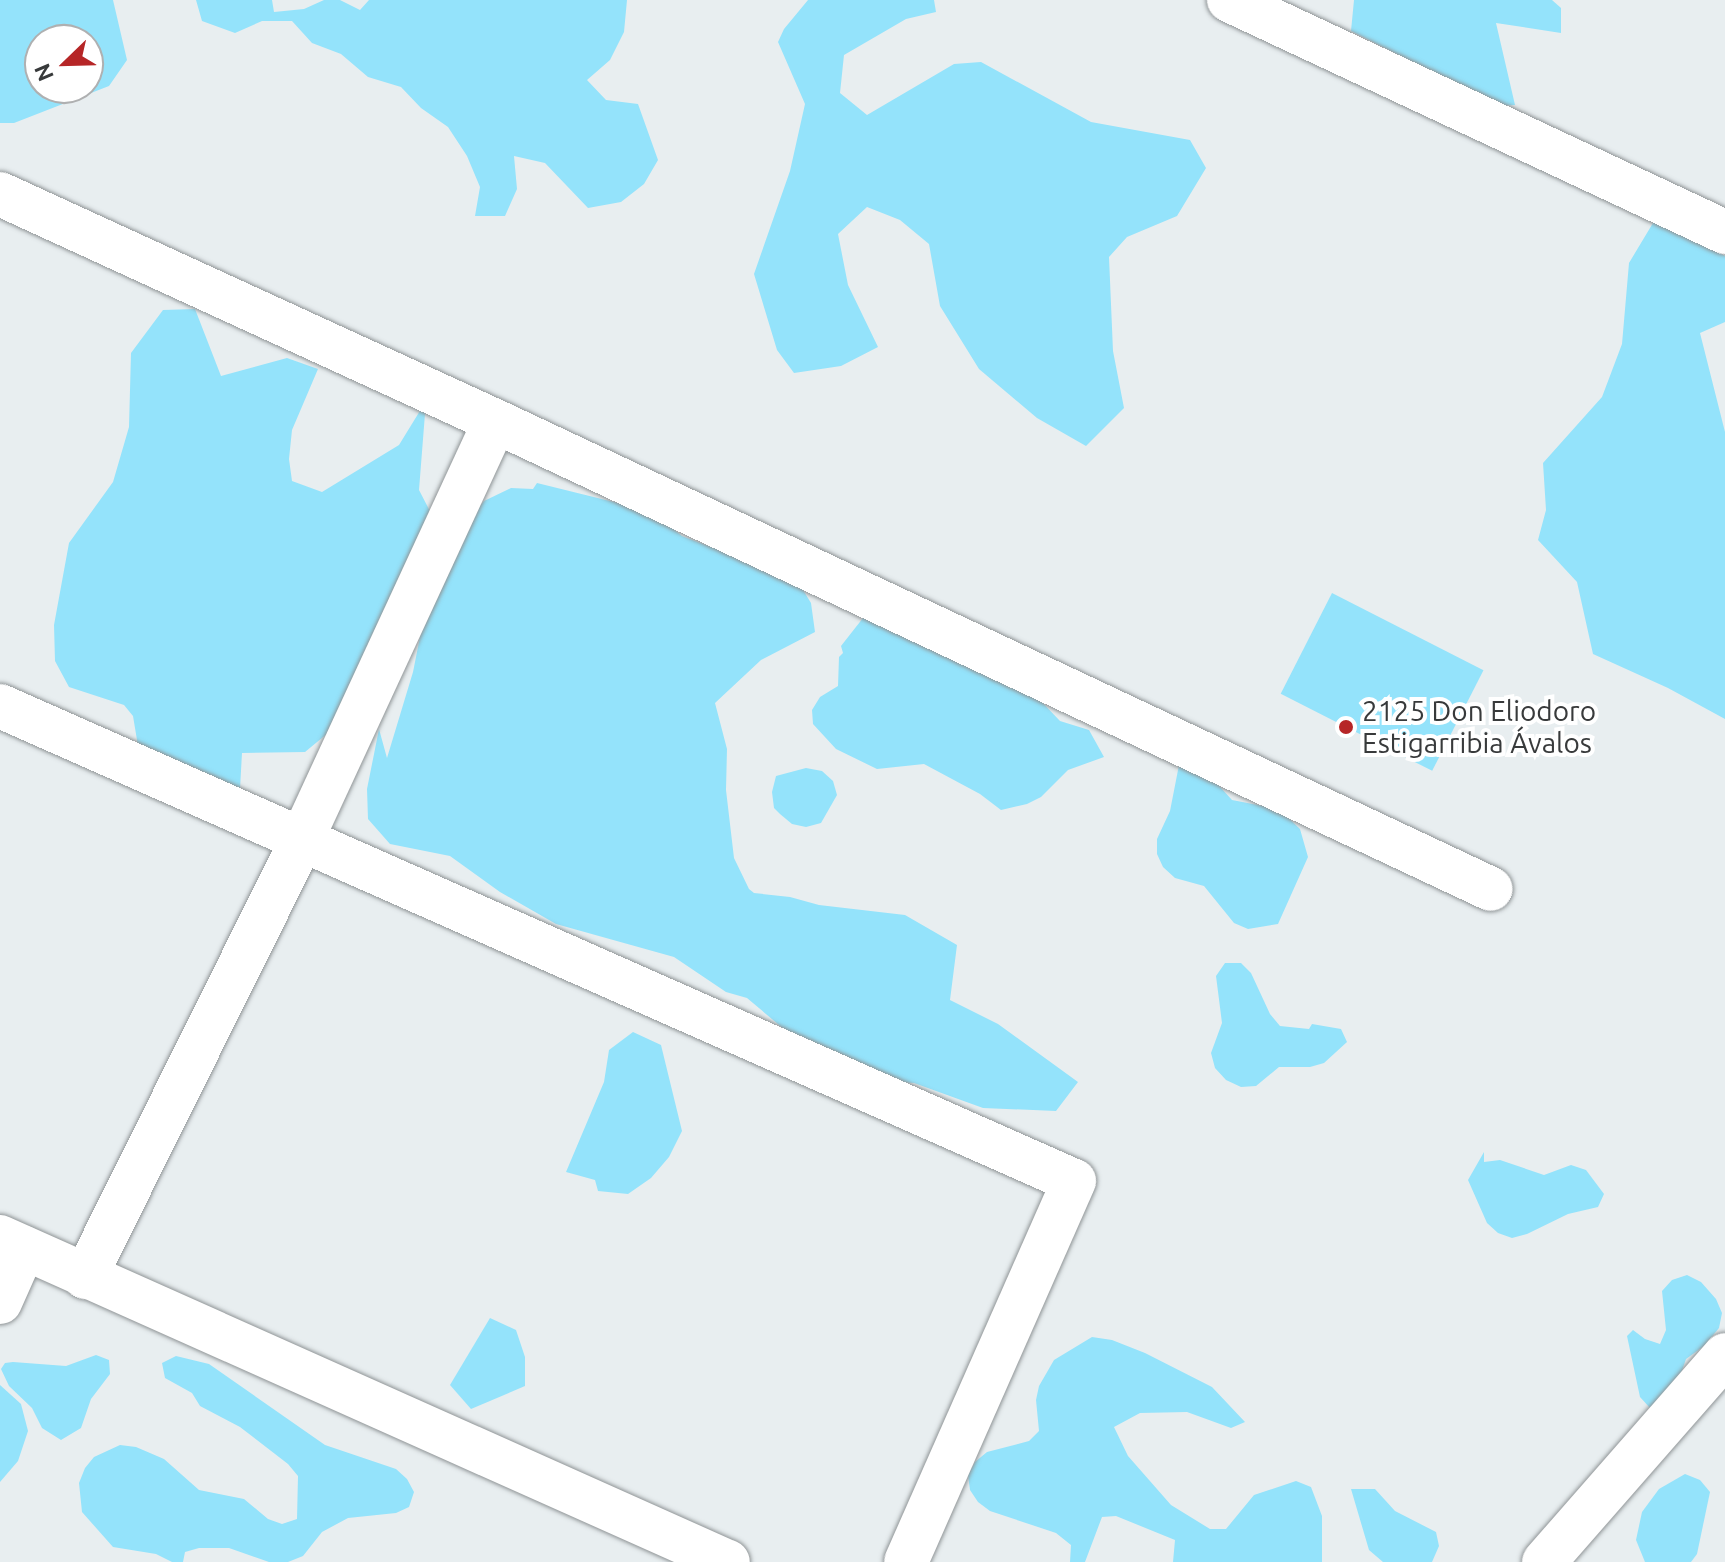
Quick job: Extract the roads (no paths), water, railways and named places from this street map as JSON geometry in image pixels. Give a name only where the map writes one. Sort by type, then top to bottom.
[{"type":"street","points":[[1229,0],[1725,232]]},
{"type":"street","points":[[0,194],[495,421],[1491,889]]},
{"type":"street","points":[[85,1277],[302,839],[495,421]]},
{"type":"street","points":[[0,706],[1074,1181],[906,1562]]},
{"type":"street","points":[[0,1302],[12,1242],[728,1562]]},
{"type":"street","points":[[1544,1562],[1725,1355]]},
{"type":"place","name":"2125 Don Eliodoro Estigarribia Ávalos","points":[[1346,727]]}]
